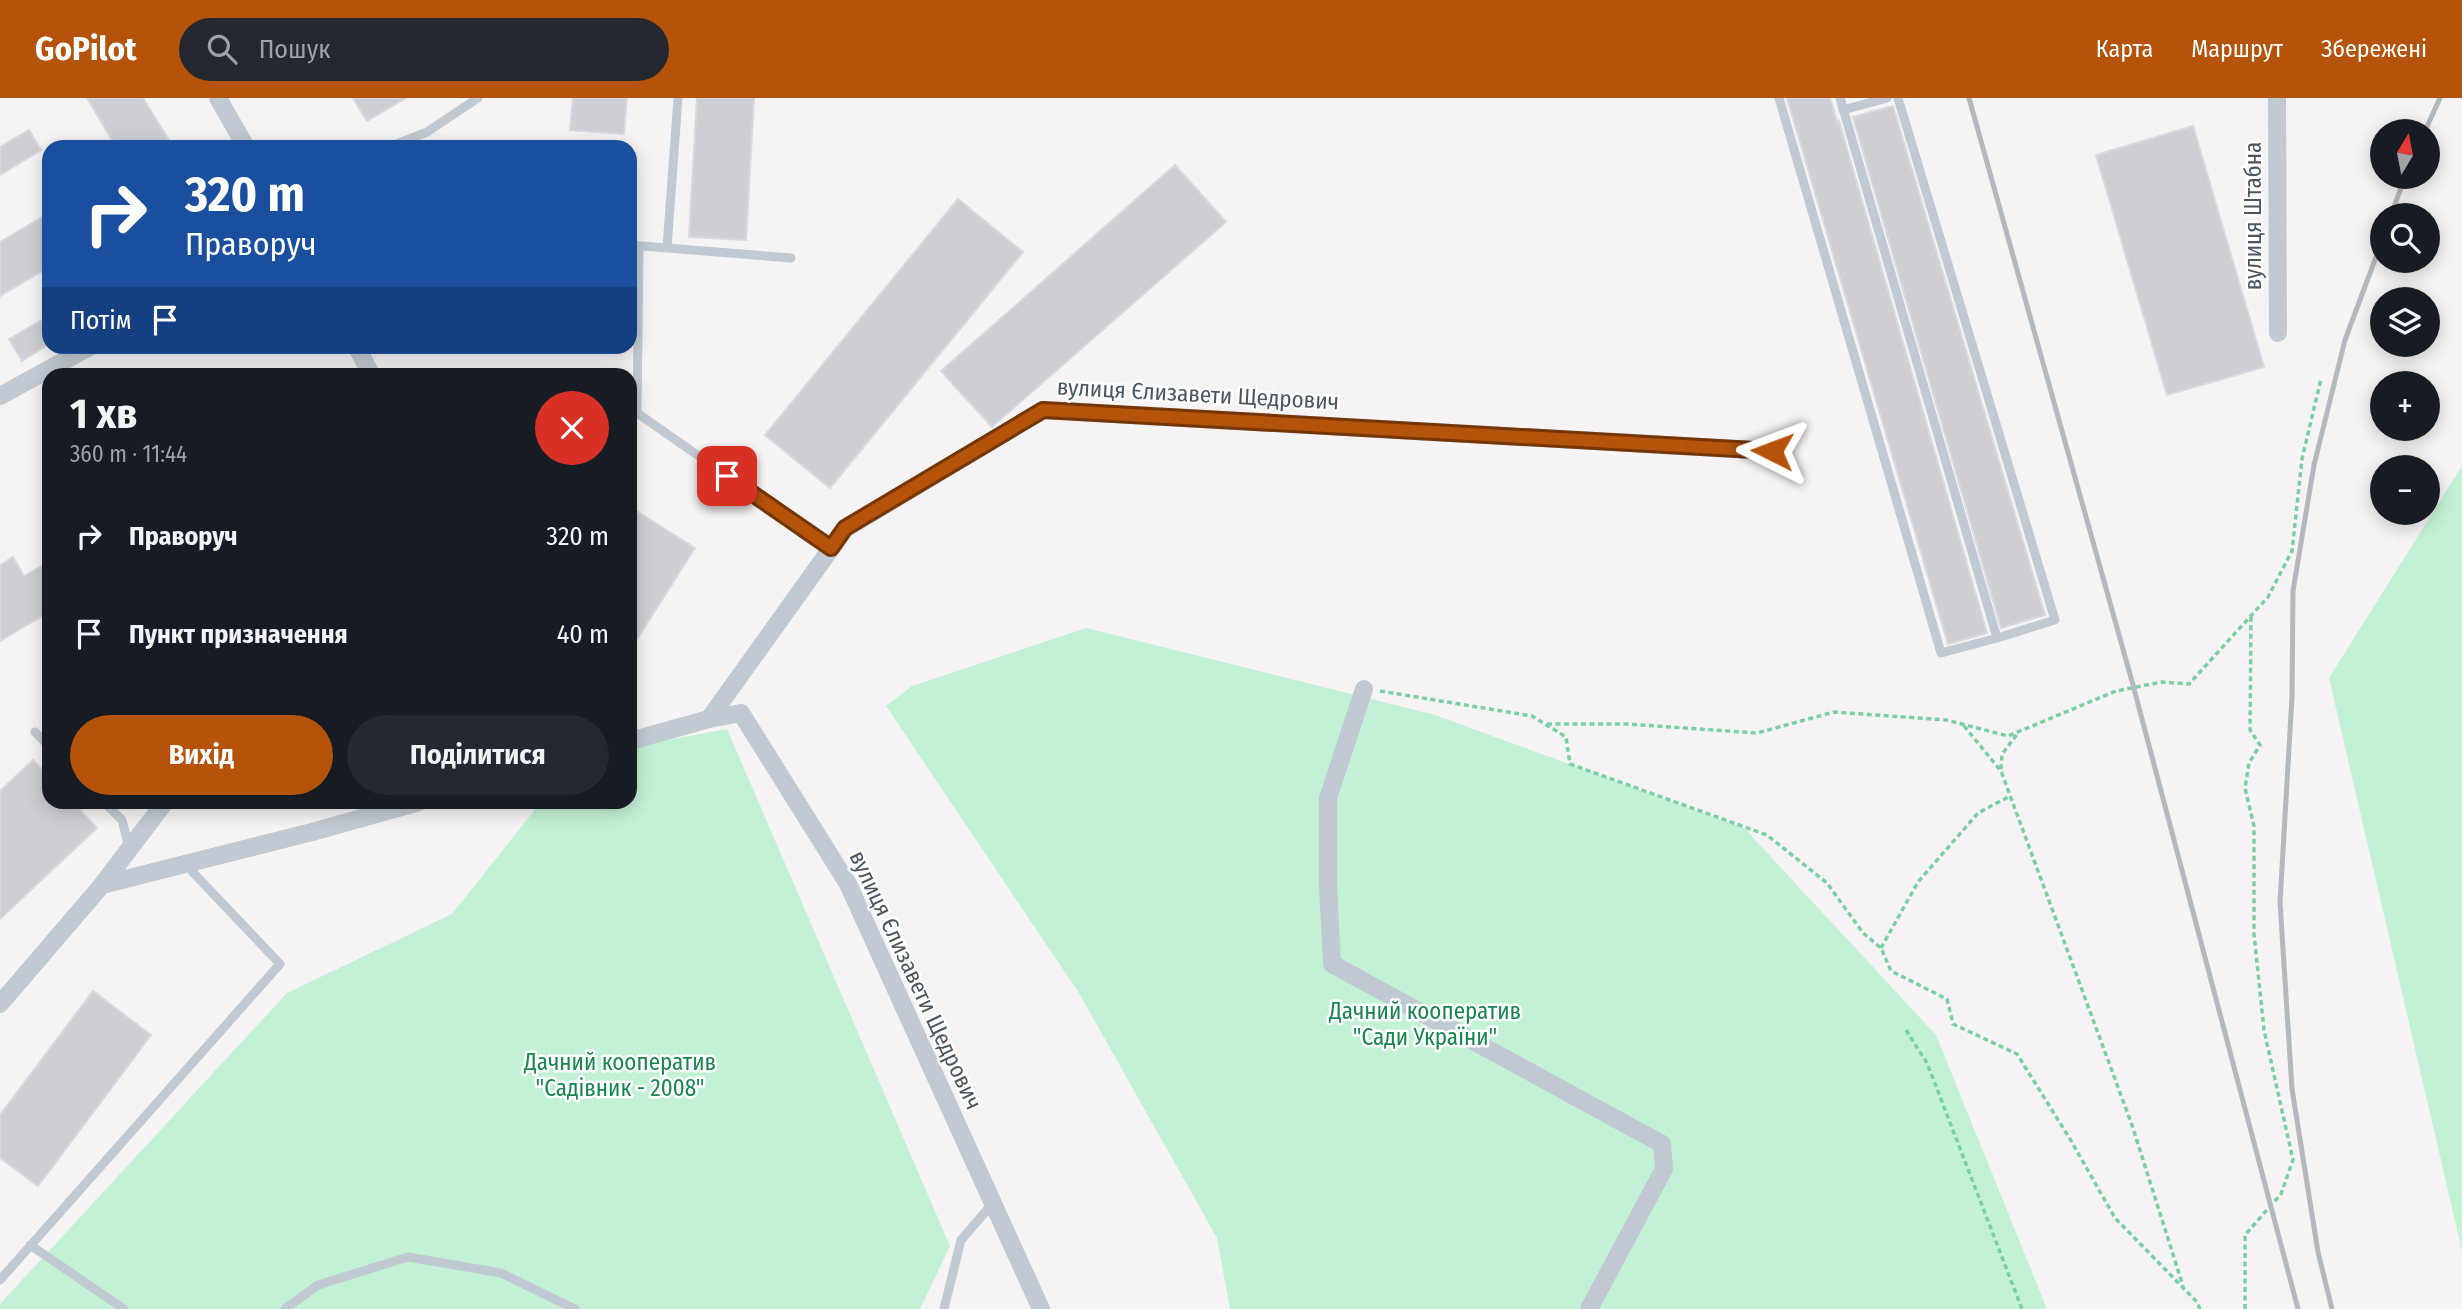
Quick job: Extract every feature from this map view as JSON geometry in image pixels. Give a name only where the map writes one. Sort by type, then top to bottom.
[{"type":"street","points":[[218,98],[242,140]]},
{"type":"street","name":"вулиця Штабна","points":[[2277,98],[2278,333]]},
{"type":"street","points":[[51,368],[76,354]]},
{"type":"street","points":[[0,396],[42,373]]},
{"type":"street","name":"вулиця Єлизавети Щедрович","points":[[709,719],[845,528],[1043,410],[1772,451]]},
{"type":"street","points":[[1364,689],[1328,797],[1328,886],[1332,964],[1662,1144],[1664,1169],[1589,1309]]},
{"type":"street","name":"вулиця Єлизавети Щедрович","points":[[637,739],[741,713],[848,884],[1041,1309]]},
{"type":"street","points":[[0,1004],[102,885],[160,809]]},
{"type":"street","points":[[102,885],[394,809]]},
{"type":"lane","points":[[406,140],[427,132],[478,98]]},
{"type":"lane","points":[[667,248],[678,98]]},
{"type":"lane","points":[[1779,98],[1941,653],[2055,620],[1898,98]]},
{"type":"lane","points":[[1840,98],[1997,638]]},
{"type":"lane","points":[[1843,110],[1886,98]]},
{"type":"lane","points":[[637,246],[791,258]]},
{"type":"lane","points":[[637,413],[831,548]]},
{"type":"lane","points":[[35,732],[42,739]]},
{"type":"lane","points":[[111,809],[122,820],[129,849]]},
{"type":"lane","points":[[0,1280],[281,964],[184,864]]},
{"type":"lane","points":[[944,1309],[961,1240],[993,1203]]},
{"type":"lane","points":[[30,1245],[124,1309]]},
{"type":"lane","points":[[285,1309],[318,1285],[408,1257],[501,1273],[575,1309]]},
{"type":"path","points":[[1545,724],[1627,724],[1757,733],[1834,712],[1946,720],[2008,736],[2116,691],[2162,681],[2189,684],[2268,597],[2292,551],[2302,459],[2321,379]]},
{"type":"path","points":[[2245,1309],[2245,1235],[2281,1194],[2293,1160],[2264,1030],[2254,934],[2254,826],[2245,788],[2249,763],[2260,744],[2250,730],[2251,615]]},
{"type":"path","points":[[1364,689],[1532,716],[1566,737],[1570,764],[1767,835],[1827,883],[1863,933],[1881,948],[1891,971],[1947,999],[1953,1024],[2017,1054],[2115,1218],[2197,1301],[2200,1309]]},
{"type":"path","points":[[1962,724],[2001,771],[2132,1125],[2184,1289]]},
{"type":"path","points":[[2001,771],[2002,754],[2018,732]]},
{"type":"path","points":[[1881,948],[1918,882],[1978,813],[2010,796]]},
{"type":"path","points":[[1906,1030],[1927,1063],[2022,1309]]},
{"type":"green space","points":[[2462,466],[2462,1251],[2329,678],[2425,525],[2440,525],[2440,501]]},
{"type":"green space","name":"Дачний кооператив \"Сади України\"","points":[[1086,628],[1435,715],[1744,828],[1936,1035],[2047,1309],[1230,1309],[1217,1238],[1079,993],[886,706],[912,686]]},
{"type":"green space","name":"Дачний кооператив \"Садівник - 2008\"","points":[[727,729],[950,1246],[920,1309],[0,1309],[0,1304],[287,993],[452,914],[535,809],[637,809],[637,746]]},
{"type":"building","points":[[87,98],[143,98],[169,140],[112,140]]},
{"type":"building","points":[[353,98],[406,98],[367,121]]},
{"type":"building","points":[[573,98],[627,98],[624,134],[570,130]]},
{"type":"building","points":[[697,98],[754,98],[746,240],[689,237]]},
{"type":"building","points":[[1787,98],[1830,98],[1837,122],[1839,121],[1987,633],[1948,644]]},
{"type":"building","points":[[1893,106],[2045,615],[2001,628],[1853,117]]},
{"type":"building","points":[[2193,126],[2264,367],[2167,395],[2096,155]]},
{"type":"building","points":[[29,130],[41,150],[0,175],[0,147]]},
{"type":"building","points":[[1175,165],[1226,222],[992,427],[941,371]]},
{"type":"building","points":[[958,199],[1023,252],[830,488],[765,435]]},
{"type":"building","points":[[42,217],[42,271],[0,296],[0,242]]},
{"type":"building","points":[[42,320],[42,348],[22,361],[9,339]]},
{"type":"building","points":[[637,511],[695,548],[637,639]]},
{"type":"building","points":[[13,557],[24,576],[42,566],[42,616],[0,641],[0,565]]},
{"type":"building","points":[[33,760],[42,770],[42,809],[79,809],[97,828],[0,919],[0,791]]},
{"type":"building","points":[[93,991],[151,1035],[38,1186],[0,1158],[0,1115]]},
{"type":"railway","points":[[1969,98],[2133,685],[2298,1309]]},
{"type":"railway","points":[[2430,119],[2440,98]]},
{"type":"railway","points":[[2395,203],[2401,189]]},
{"type":"railway","points":[[2332,1309],[2318,1252],[2292,1089],[2280,902],[2292,697],[2293,591],[2314,465],[2345,340],[2370,273]]},
{"type":"route","points":[[727,476],[831,548],[845,528],[1043,410],[1772,451]]}]
